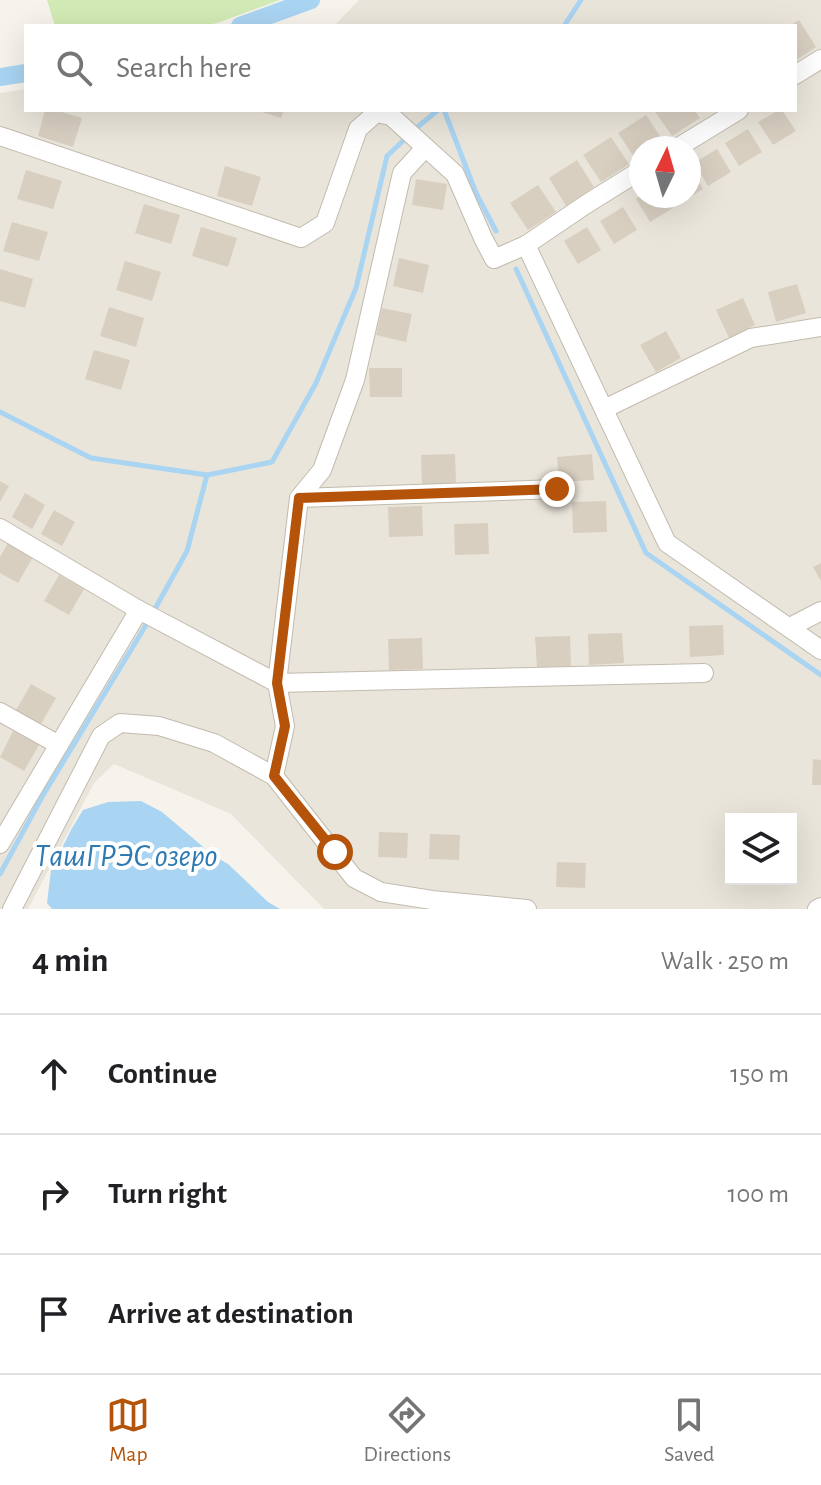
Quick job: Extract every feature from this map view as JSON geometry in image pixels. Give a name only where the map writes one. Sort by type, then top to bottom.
[{"type":"street","points":[[797,74],[821,59]]},
{"type":"street","points":[[697,136],[736,112]]},
{"type":"street","points":[[0,136],[301,238],[325,223],[358,129],[376,113],[391,116],[455,174],[494,259],[526,245],[629,178]]},
{"type":"street","points":[[274,776],[285,726],[277,683],[299,498],[322,470],[355,380],[402,173],[421,144]]},
{"type":"street","points":[[526,245],[667,543],[821,650]]},
{"type":"street","points":[[604,409],[751,338],[821,327]]},
{"type":"street","points":[[299,498],[557,489]]},
{"type":"street","points":[[0,528],[139,610],[277,683],[704,673]]},
{"type":"street","points":[[0,844],[139,610]]},
{"type":"street","points":[[790,627],[821,611]]},
{"type":"street","points":[[0,712],[59,745]]},
{"type":"street","points":[[12,909],[101,736],[120,723],[159,726],[214,743],[274,776],[354,878],[381,892],[527,909]]},
{"type":"shaded area","points":[[359,0],[821,0],[821,909],[324,909],[231,814],[114,764],[94,783],[28,909],[0,909],[0,93],[24,89],[24,112],[797,112],[797,24],[336,24]]},
{"type":"green space","points":[[47,0],[280,0],[212,24],[54,24]]},
{"type":"water","name":"ТашГРЭС озеро","points":[[141,801],[162,812],[280,909],[52,909],[47,903],[51,870],[83,810],[108,802]]},
{"type":"building","points":[[799,20],[816,47],[797,60],[797,24],[792,24]]},
{"type":"building","points":[[44,112],[62,112],[82,118],[73,147],[38,136]]},
{"type":"building","points":[[262,112],[283,112],[281,118]]},
{"type":"building","points":[[655,112],[696,112],[700,118],[672,136]]},
{"type":"building","points":[[776,112],[783,112],[796,131],[773,145],[758,122]]},
{"type":"building","points":[[646,115],[660,136],[629,136],[629,150],[618,133]]},
{"type":"building","points":[[748,129],[762,152],[739,166],[725,143]]},
{"type":"building","points":[[611,137],[629,164],[601,182],[583,155]]},
{"type":"building","points":[[717,149],[731,172],[708,186],[701,174],[701,159]]},
{"type":"building","points":[[577,160],[594,187],[566,206],[549,178]]},
{"type":"building","points":[[225,166],[261,177],[252,206],[217,196]]},
{"type":"building","points":[[26,170],[62,181],[53,209],[17,199]]},
{"type":"building","points":[[416,179],[447,184],[443,210],[412,205]]},
{"type":"building","points":[[538,185],[556,212],[528,230],[510,203]]},
{"type":"building","points":[[144,204],[180,215],[171,244],[135,233]]},
{"type":"building","points":[[623,207],[637,230],[614,244],[600,221]]},
{"type":"building","points":[[641,208],[673,208],[650,222]]},
{"type":"building","points":[[12,222],[48,232],[39,261],[3,251]]},
{"type":"building","points":[[201,227],[237,238],[228,267],[192,256]]},
{"type":"building","points":[[587,227],[601,250],[578,264],[564,241]]},
{"type":"building","points":[[399,258],[429,265],[423,293],[393,286]]},
{"type":"building","points":[[125,261],[161,272],[152,301],[116,290]]},
{"type":"building","points":[[0,269],[33,279],[25,308],[0,301]]},
{"type":"building","points":[[797,284],[806,313],[776,322],[768,292]]},
{"type":"building","points":[[743,298],[755,325],[729,338],[716,310]]},
{"type":"building","points":[[109,307],[144,318],[136,347],[100,336]]},
{"type":"building","points":[[382,308],[412,314],[406,342],[376,335]]},
{"type":"building","points":[[666,331],[681,358],[656,372],[640,345]]},
{"type":"building","points":[[94,350],[130,360],[121,390],[85,379]]},
{"type":"building","points":[[369,368],[402,368],[402,397],[370,397]]},
{"type":"building","points":[[455,454],[456,484],[422,486],[421,455]]},
{"type":"building","points":[[592,454],[594,480],[559,482],[557,457]]},
{"type":"building","points":[[0,481],[9,486],[0,502]]},
{"type":"building","points":[[25,493],[45,505],[32,529],[12,517]]},
{"type":"building","points":[[606,501],[607,532],[573,533],[572,502]]},
{"type":"building","points":[[422,506],[423,536],[389,537],[388,507]]},
{"type":"building","points":[[54,510],[75,522],[62,546],[41,534]]},
{"type":"building","points":[[488,523],[489,554],[455,555],[454,524]]},
{"type":"building","points":[[8,543],[33,557],[18,583],[0,573],[0,557]]},
{"type":"building","points":[[821,563],[821,581],[813,567]]},
{"type":"building","points":[[59,575],[84,589],[69,615],[44,601]]},
{"type":"building","points":[[723,625],[724,655],[690,657],[689,626]]},
{"type":"building","points":[[622,633],[624,663],[589,665],[588,634]]},
{"type":"building","points":[[570,636],[571,666],[537,667],[535,637]]},
{"type":"building","points":[[422,638],[423,669],[389,670],[388,639]]},
{"type":"building","points":[[31,684],[56,698],[41,724],[16,710]]},
{"type":"building","points":[[13,731],[39,745],[24,771],[0,757]]},
{"type":"building","points":[[813,759],[821,760],[821,785],[812,785]]},
{"type":"building","points":[[379,832],[408,833],[407,858],[378,857]]},
{"type":"building","points":[[430,834],[460,835],[459,860],[429,859]]},
{"type":"building","points":[[557,862],[586,863],[585,888],[556,887]]},
{"type":"waterway","points":[[245,24],[311,0]]},
{"type":"waterway","points":[[565,24],[581,0]]},
{"type":"waterway","points":[[0,77],[24,73]]},
{"type":"waterway","points":[[414,130],[436,112]]},
{"type":"waterway","points":[[445,112],[476,193],[496,231]]},
{"type":"waterway","points":[[0,412],[91,458],[207,475],[272,462],[316,383],[356,288],[387,156],[407,137]]},
{"type":"waterway","points":[[516,269],[646,553],[821,675]]},
{"type":"waterway","points":[[156,607],[187,551],[207,475]]},
{"type":"waterway","points":[[0,874],[42,797],[146,625]]},
{"type":"route","points":[[335,852],[274,776],[285,726],[277,683],[299,498],[557,489]]}]
